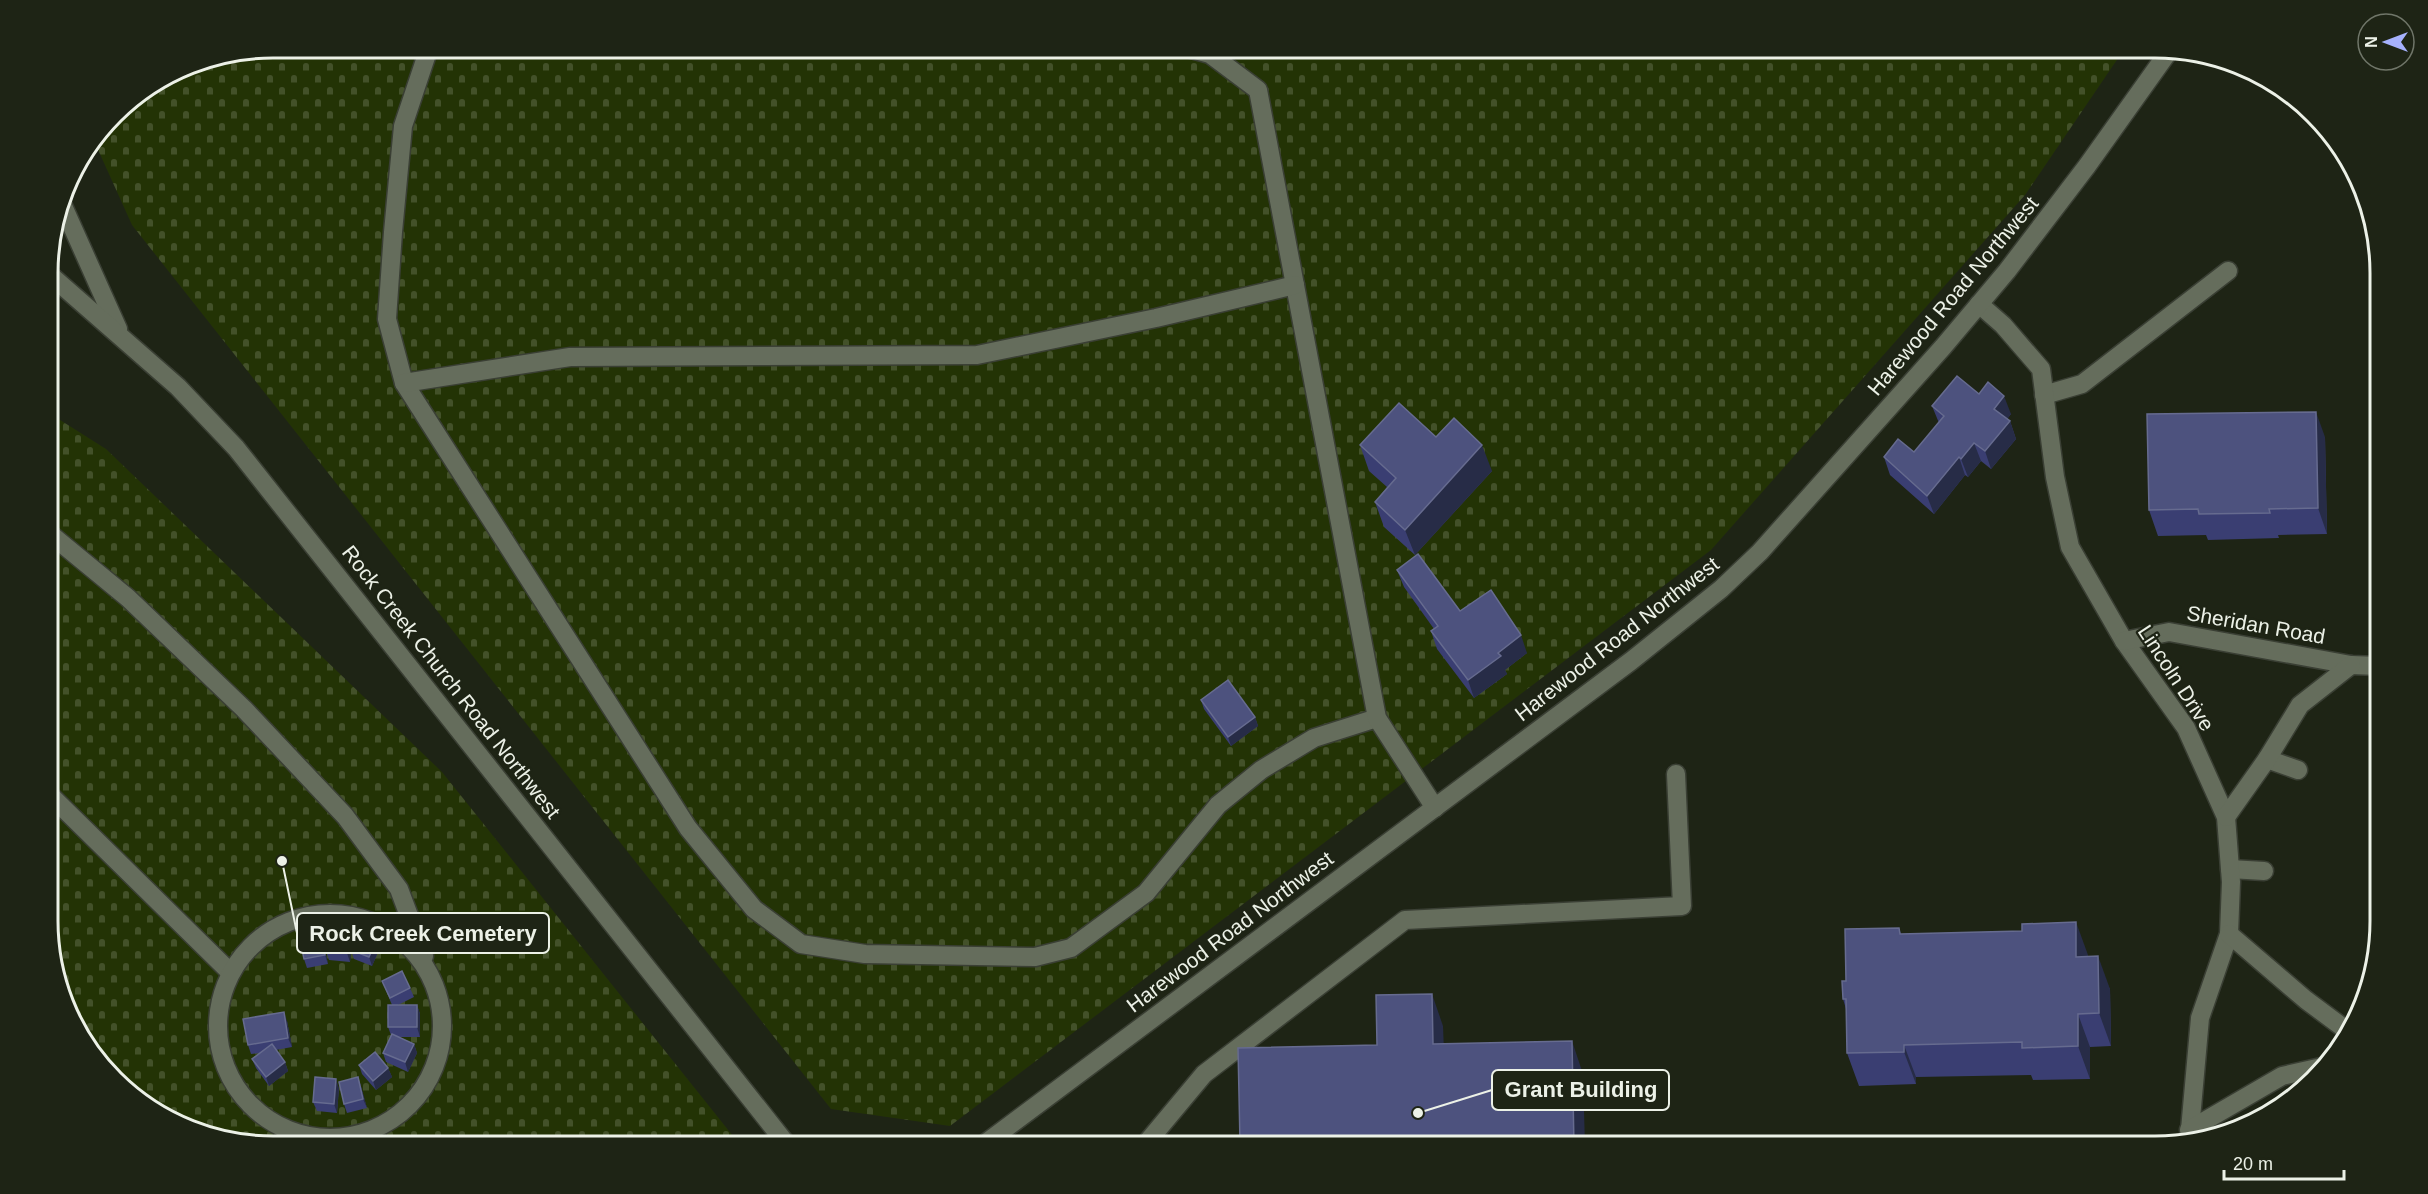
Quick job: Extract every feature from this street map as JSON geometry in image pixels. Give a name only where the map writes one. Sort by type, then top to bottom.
[{"type":"street","points":[[426,58],[403,126],[387,319],[404,383],[688,828],[754,909],[801,944],[865,954],[1035,957],[1071,948],[1146,893],[1218,806],[1261,770],[1314,738],[1377,718]]},
{"type":"street","points":[[1215,58],[1258,90],[1377,718],[1435,808]]},
{"type":"street","name":"Harewood Road Northwest","points":[[995,1136],[1631,661],[1721,589],[1767,544],[1979,304],[2042,227],[2163,59]]},
{"type":"street","points":[[67,215],[120,334]]},
{"type":"street","points":[[2044,396],[2082,384],[2228,271]]},
{"type":"street","name":"Rock Creek Church Road Northwest","points":[[58,282],[178,387],[264,481],[780,1136]]},
{"type":"street","points":[[404,383],[570,357],[977,355],[1156,318],[1295,285]]},
{"type":"street","name":"Lincoln Drive","points":[[1979,304],[2003,325],[2041,369],[2055,477],[2070,547],[2124,641],[2186,728],[2226,818],[2230,869],[2229,934],[2200,1018],[2189,1132]]},
{"type":"street","points":[[58,540],[137,606],[244,709],[345,816],[399,889],[439,996],[443,1035],[439,1058],[410,1107],[378,1136]]},
{"type":"street","name":"Sheridan Road","points":[[2124,641],[2169,632],[2351,665],[2370,666]]},
{"type":"street","points":[[2226,818],[2267,759],[2300,705],[2351,665]]},
{"type":"street","points":[[2267,759],[2298,770]]},
{"type":"street","points":[[1152,1136],[1204,1074],[1405,920],[1682,906],[1676,774]]},
{"type":"street","points":[[58,803],[231,973]]},
{"type":"street","points":[[2230,869],[2264,871]]},
{"type":"street","points":[[300,1136],[264,1119],[246,1101],[225,1067],[218,1028],[221,998],[231,973],[242,956],[271,931],[286,922],[313,915],[339,914],[365,919],[386,928],[407,944],[430,975]]},
{"type":"street","points":[[2229,934],[2306,1000],[2342,1027]]},
{"type":"street","points":[[2197,1131],[2283,1076],[2308,1070]]},
{"type":"green space","points":[[274,58],[2118,58],[2025,195],[1711,550],[950,1126],[831,1109],[132,225],[98,150],[132,112],[166,87],[205,70],[246,60]]},
{"type":"green space","points":[[58,419],[106,449],[442,772],[733,1136],[274,1136],[246,1134],[205,1124],[166,1107],[132,1082],[112,1062],[87,1028],[75,1003],[60,948],[58,920]]},
{"type":"building","points":[[1957,376],[1979,394],[1988,382],[2004,396],[1994,409],[2010,421],[1985,451],[1974,443],[1961,459],[1959,457],[1927,496],[1884,457],[1898,439],[1914,452],[1944,416],[1932,406]]},
{"type":"building","points":[[1399,403],[1436,437],[1454,418],[1482,445],[1405,530],[1375,502],[1396,478],[1360,445]]},
{"type":"building","points":[[2316,412],[2318,508],[2269,509],[2270,513],[2199,514],[2198,509],[2149,510],[2147,414]]},
{"type":"building","points":[[1418,554],[1460,611],[1491,590],[1521,635],[1498,653],[1501,656],[1468,680],[1431,631],[1438,626],[1397,570]]},
{"type":"building","points":[[1228,680],[1255,717],[1228,737],[1201,700]]},
{"type":"building","points":[[2076,922],[2076,957],[2098,956],[2099,1013],[2078,1014],[2078,1046],[2022,1048],[2022,1042],[1904,1045],[1904,1052],[1847,1053],[1846,999],[1843,999],[1842,981],[1846,981],[1845,929],[1899,928],[1900,934],[2022,931],[2022,924]]},
{"type":"building","points":[[319,932],[325,955],[304,959],[299,936]]},
{"type":"building","points":[[359,932],[376,941],[369,957],[351,950]]},
{"type":"building","points":[[402,971],[410,988],[390,998],[382,981]]},
{"type":"building","points":[[1432,994],[1433,1044],[1572,1041],[1574,1136],[1240,1136],[1238,1048],[1377,1045],[1376,995]]},
{"type":"building","points":[[388,1005],[417,1005],[417,1027],[388,1027]]},
{"type":"building","points":[[284,1012],[288,1038],[248,1045],[243,1019]]},
{"type":"building","points":[[392,1034],[414,1044],[405,1062],[383,1053]]},
{"type":"building","points":[[272,1044],[285,1062],[266,1077],[252,1059]]},
{"type":"building","points":[[375,1052],[388,1068],[373,1081],[359,1065]]},
{"type":"building","points":[[315,1077],[336,1079],[334,1104],[313,1102]]},
{"type":"building","points":[[358,1077],[363,1099],[344,1104],[339,1082]]},
{"type":"place","name":"Rock Creek Cemetery","points":[[282,861]]},
{"type":"place","name":"Grant Building","points":[[1418,1113]]}]
